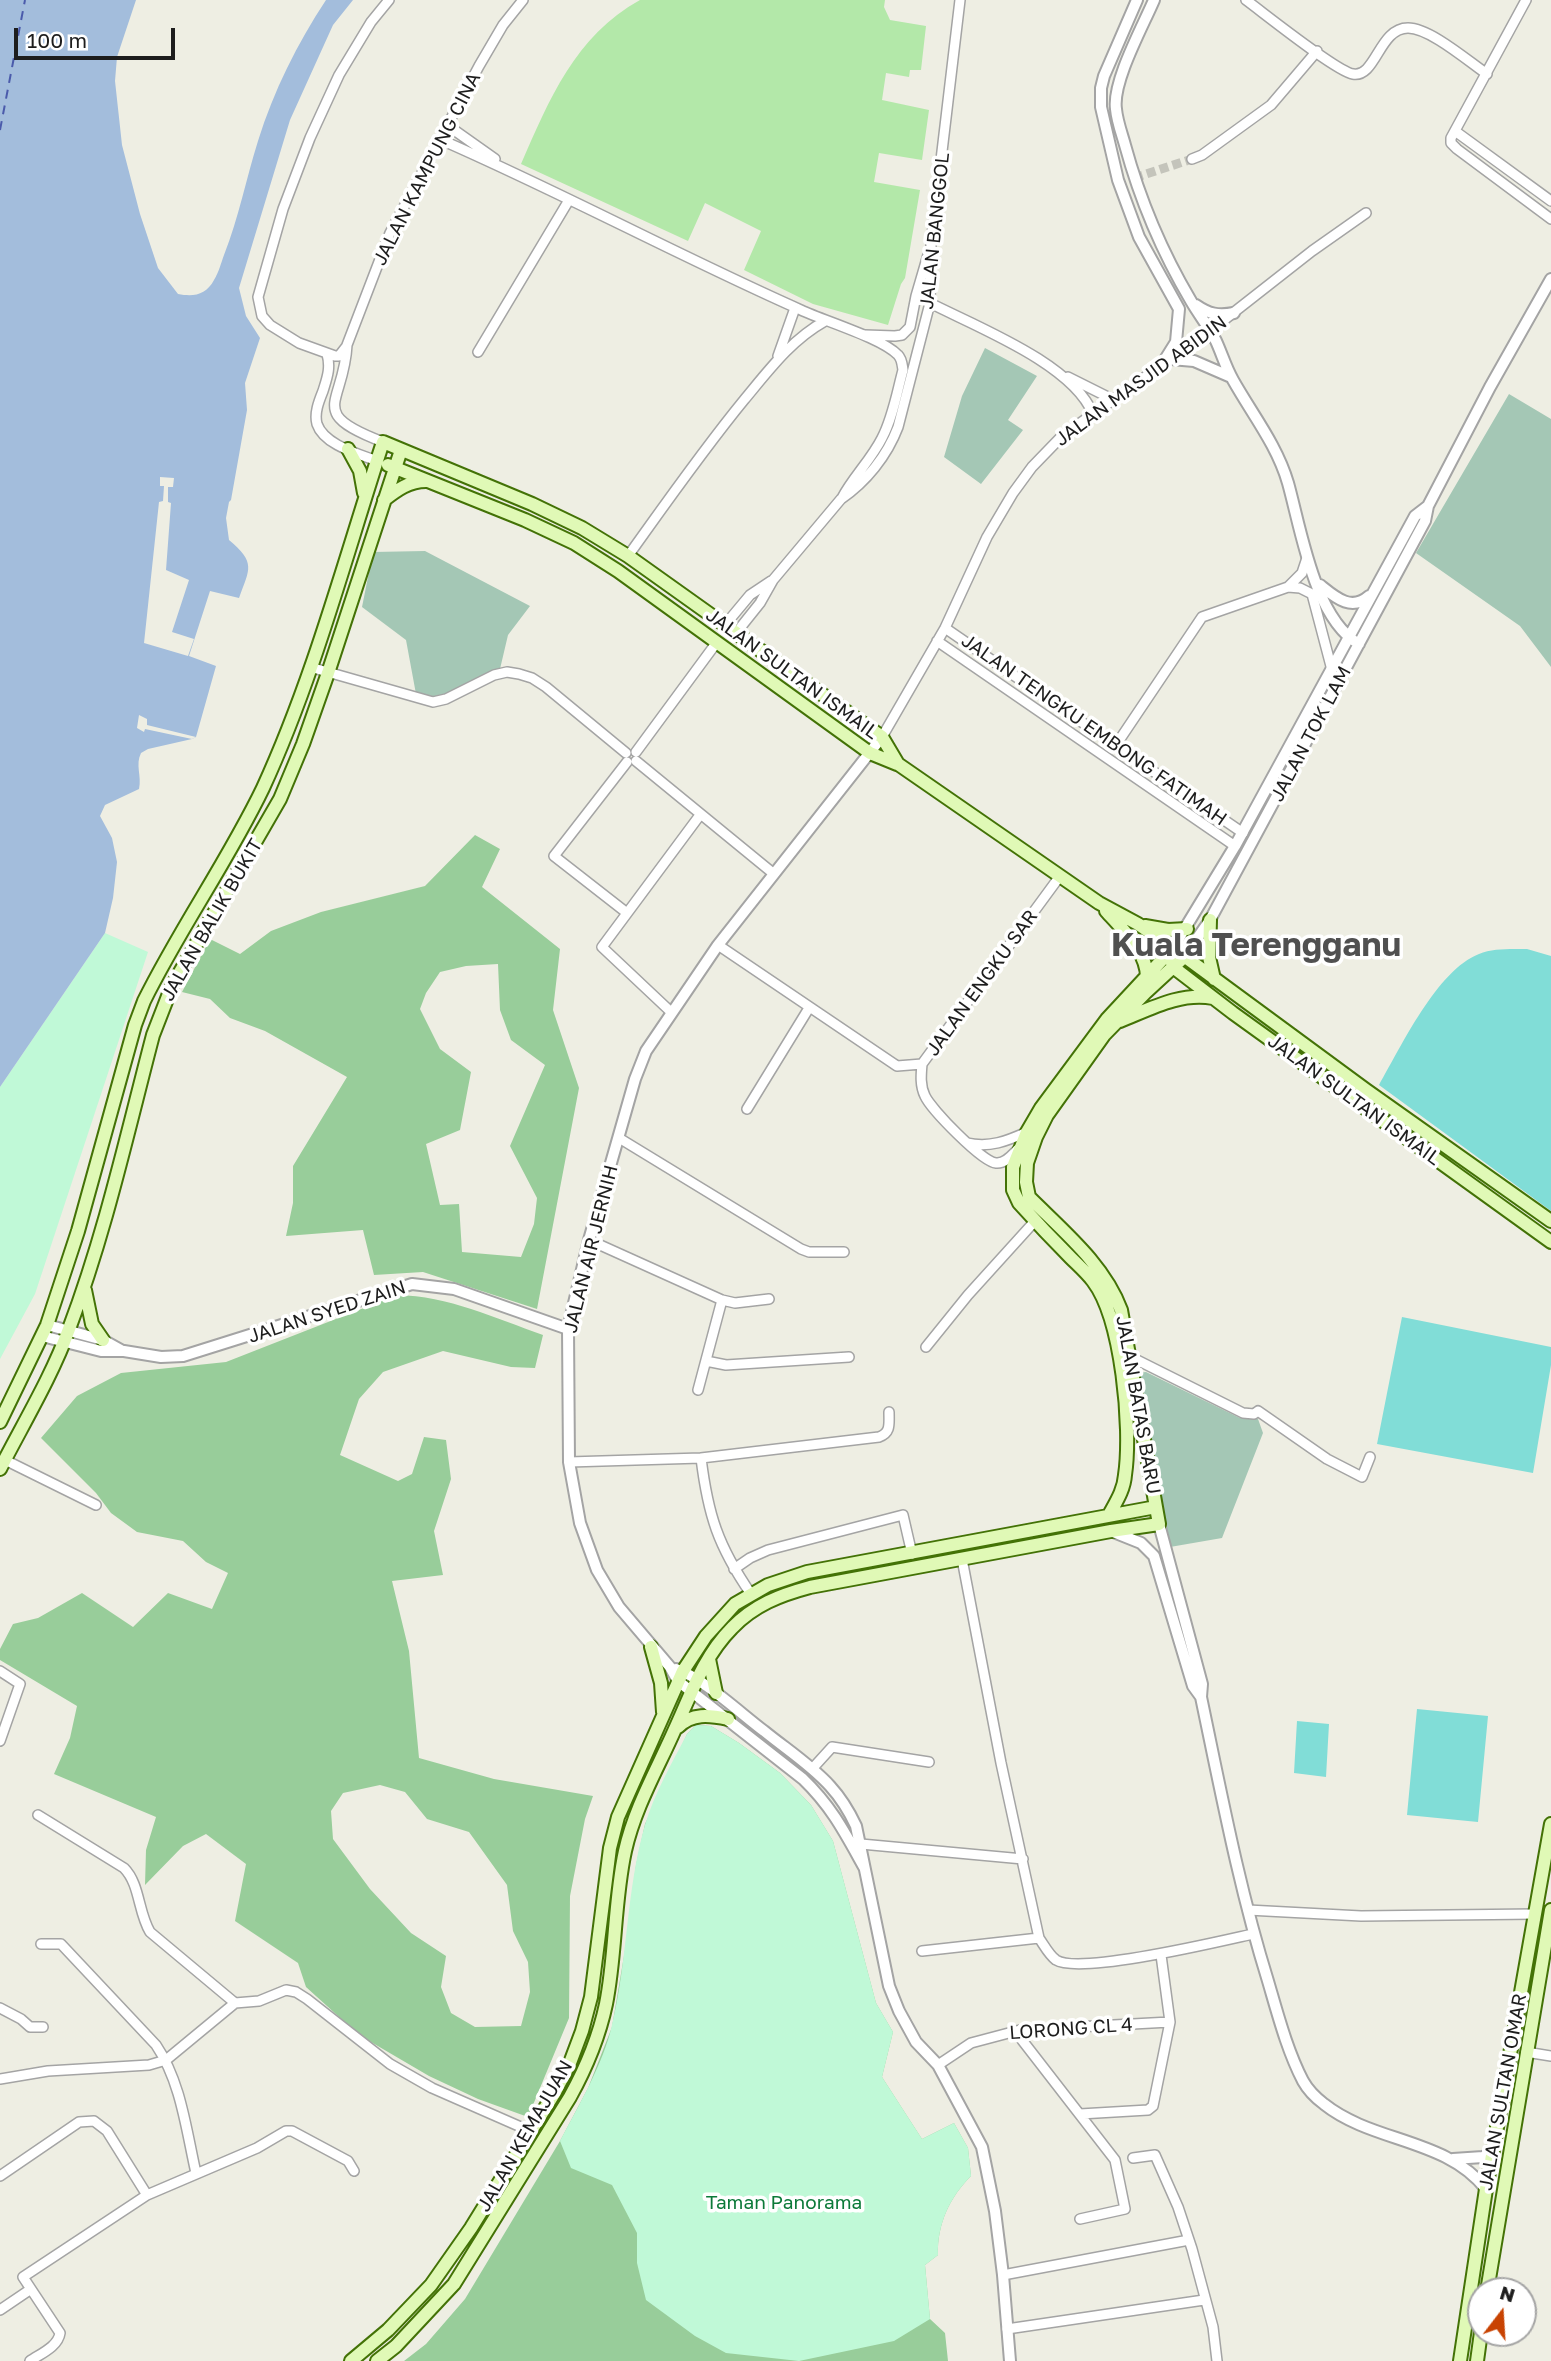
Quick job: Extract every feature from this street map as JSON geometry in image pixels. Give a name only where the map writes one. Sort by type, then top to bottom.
[{"type":"main road","name":"JALAN SULTAN ISMAIL","points":[[383,442],[531,504],[582,528],[628,556],[882,737],[898,764]]},
{"type":"main road","name":"JALAN BALIK BUKIT","points":[[0,1422],[45,1331],[78,1231],[144,1001],[261,790],[285,737],[383,442]]},
{"type":"main road","points":[[348,449],[360,471],[364,501]]},
{"type":"main road","name":"JALAN BALIK BUKIT","points":[[2,1464],[66,1336],[85,1286],[162,1008],[172,986],[280,799],[328,673],[401,450]]},
{"type":"main road","name":"JALAN SULTAN ISMAIL","points":[[377,461],[525,520],[574,543],[618,571],[870,753],[898,764],[1099,903],[1138,924],[1185,956],[1366,1090],[1551,1221]]},
{"type":"main road","points":[[383,500],[399,488],[417,481],[427,481]]},
{"type":"main road","points":[[1099,903],[1139,952],[1146,965],[1146,992]]},
{"type":"main road","points":[[1210,920],[1209,957],[1214,979]]},
{"type":"main road","points":[[1138,924],[1168,930],[1187,929]]},
{"type":"main road","points":[[1173,948],[1171,960],[1174,967]]},
{"type":"main road","name":"JALAN BATAS BARU","points":[[1109,1515],[1122,1489],[1127,1446],[1126,1407],[1111,1320],[1106,1302],[1093,1281],[1018,1203],[1013,1190],[1013,1167],[1027,1132],[1069,1068],[1107,1019],[1173,948]]},
{"type":"main road","name":"JALAN BATAS BARU","points":[[1159,1524],[1121,1310],[1115,1293],[1103,1274],[1029,1197],[1026,1182],[1027,1163],[1047,1115],[1104,1035],[1185,956]]},
{"type":"main road","name":"JALAN SULTAN ISMAIL","points":[[1174,967],[1551,1242]]},
{"type":"main road","points":[[1117,1023],[1181,997],[1197,995],[1213,998]]},
{"type":"main road","points":[[85,1286],[92,1324],[103,1340]]},
{"type":"main road","name":"JALAN KEMAJUAN","points":[[351,2361],[388,2330],[431,2285],[471,2228],[570,2063],[591,1997],[610,1848],[624,1801],[681,1676],[722,1617],[751,1594],[768,1585],[807,1572],[1156,1507]]},
{"type":"main road","name":"JALAN KEMAJUAN","points":[[377,2361],[396,2346],[454,2284],[586,2069],[606,2003],[625,1850],[638,1806],[718,1643],[760,1605],[783,1594],[1159,1524]]},
{"type":"main road","points":[[651,1647],[660,1683],[663,1716]]},
{"type":"main road","points":[[709,1659],[716,1693]]},
{"type":"main road","points":[[675,1730],[684,1721],[692,1718],[712,1716],[727,1719]]},
{"type":"main road","name":"JALAN SULTAN OMAR","points":[[1460,2361],[1486,2189],[1551,1824]]},
{"type":"main road","points":[[1489,2277],[1551,1915]]},
{"type":"street","points":[[347,345],[339,356],[299,343],[270,325],[262,316],[258,298],[283,209],[310,138],[339,75],[371,22],[389,0]]},
{"type":"street","name":"JALAN KAMPUNG CINA","points":[[383,442],[348,426],[337,416],[334,408],[346,363],[347,345],[390,233],[503,25],[523,0]]},
{"type":"street","name":"JALAN BANGGOL","points":[[736,633],[760,603],[772,580],[841,499],[854,490],[891,444],[898,427],[930,303],[931,244],[960,0]]},
{"type":"street","points":[[1137,0],[1101,88],[1101,107],[1118,180],[1139,237],[1179,309],[1176,342],[1166,363],[1194,361],[1231,377]]},
{"type":"street","points":[[1154,0],[1116,95],[1115,109],[1134,178],[1154,231],[1284,472],[1307,558],[1317,583],[1338,625],[1354,641]]},
{"type":"street","points":[[1246,0],[1352,74],[1361,74],[1387,39],[1397,31],[1408,28],[1419,30],[1433,38],[1487,74]]},
{"type":"street","points":[[1526,0],[1451,138],[1454,147],[1551,219]]},
{"type":"street","points":[[1192,159],[1202,155],[1262,113],[1317,51]]},
{"type":"street","points":[[447,125],[508,169]]},
{"type":"street","points":[[1455,131],[1551,201]]},
{"type":"street","points":[[439,139],[508,169],[795,308],[864,335],[898,355],[903,370],[888,424],[882,439],[848,485],[841,499]]},
{"type":"street","points":[[478,352],[569,200]]},
{"type":"street","name":"JALAN MASJID ABIDIN","points":[[882,737],[945,628],[987,537],[1032,467],[1062,436],[1210,331],[1312,251],[1366,213]]},
{"type":"street","points":[[864,335],[895,337],[902,335],[910,327],[931,244]]},
{"type":"street","name":"JALAN TOK LAM","points":[[1185,956],[1210,920],[1354,641],[1425,521],[1428,506],[1490,387],[1551,279]]},
{"type":"street","points":[[1191,301],[1209,313],[1221,316],[1234,313]]},
{"type":"street","points":[[930,303],[1114,400]]},
{"type":"street","points":[[774,363],[787,336],[795,308]]},
{"type":"street","points":[[628,556],[708,443],[774,363],[800,336],[825,321]]},
{"type":"street","points":[[327,354],[330,370],[317,407],[317,425],[323,434],[348,449],[377,461]]},
{"type":"street","points":[[1060,373],[1083,395],[1093,414]]},
{"type":"street","name":"JALAN TOK LAM","points":[[1173,948],[1236,846],[1332,670],[1354,641],[1374,592],[1415,516],[1428,506]]},
{"type":"street","points":[[1288,587],[1302,573],[1307,558]]},
{"type":"street","name":"JALAN BANGGOL","points":[[725,625],[750,595],[772,580]]},
{"type":"street","points":[[1317,583],[1339,599],[1352,604],[1362,603],[1374,592]]},
{"type":"street","points":[[1116,745],[1202,617],[1288,587],[1300,588],[1312,594],[1332,670]]},
{"type":"street","name":"JALAN TENGKU EMBONG FATIMAH","points":[[945,628],[1243,833]]},
{"type":"street","name":"JALAN TENGKU EMBONG FATIMAH","points":[[937,641],[1236,846]]},
{"type":"street","points":[[627,913],[554,856],[718,642]]},
{"type":"street","points":[[310,667],[433,702],[446,699],[494,675],[507,672],[531,678],[546,687],[774,874]]},
{"type":"street","name":"JALAN AIR JERNIH","points":[[681,1676],[651,1647],[619,1607],[590,1553],[574,1499],[569,1462],[568,1329],[589,1240],[641,1063],[652,1041],[718,945],[882,737]]},
{"type":"street","points":[[671,1012],[601,947],[700,815]]},
{"type":"street","name":"JALAN ENGKU SAR","points":[[718,945],[897,1066],[922,1064],[1060,876]]},
{"type":"street","points":[[747,1109],[809,1008]]},
{"type":"street","points":[[922,1064],[922,1089],[926,1100],[981,1156],[996,1163],[1002,1162],[1021,1147]]},
{"type":"street","points":[[966,1143],[992,1145],[1027,1132]]},
{"type":"street","name":"JALAN AIR JERNIH","points":[[619,1138],[801,1249],[809,1252],[844,1252]]},
{"type":"street","points":[[926,1347],[968,1295],[1035,1221]]},
{"type":"street","points":[[589,1240],[722,1300],[735,1303],[769,1299]]},
{"type":"street","name":"JALAN SYED ZAIN","points":[[124,1351],[161,1357],[183,1356],[412,1284],[454,1289],[568,1329]]},
{"type":"street","points":[[698,1390],[722,1300]]},
{"type":"street","points":[[45,1331],[103,1340],[124,1351]]},
{"type":"street","points":[[66,1336],[101,1351],[124,1351]]},
{"type":"street","points":[[1129,1356],[1243,1413],[1254,1414],[1258,1411],[1326,1459],[1362,1477],[1370,1457]]},
{"type":"street","points":[[706,1361],[726,1364],[849,1357]]},
{"type":"street","points":[[569,1462],[701,1458],[879,1437],[886,1435],[889,1430],[889,1412]]},
{"type":"street","points":[[701,1458],[706,1499],[717,1535],[734,1569],[751,1594]]},
{"type":"street","points":[[2,1464],[96,1505]]},
{"type":"street","points":[[734,1569],[768,1550],[903,1515],[912,1553]]},
{"type":"street","points":[[1159,1524],[1202,1684],[1201,1697],[1253,1934],[1293,2058],[1304,2083],[1326,2106],[1352,2122],[1453,2159],[1478,2178],[1486,2189]]},
{"type":"street","points":[[1111,1531],[1141,1543],[1154,1556],[1193,1686],[1201,1697]]},
{"type":"street","points":[[962,1559],[1001,1763],[1039,1938],[1057,1961],[1073,1965],[1161,1955],[1253,1934]]},
{"type":"street","points":[[0,1671],[20,1684],[0,1741]]},
{"type":"street","points":[[681,1676],[695,1686],[727,1719],[818,1794],[833,1812],[864,1867]]},
{"type":"street","points":[[695,1686],[716,1693],[812,1769],[846,1805],[856,1826],[862,1844],[864,1867],[889,1986],[916,2042],[938,2064],[982,2147],[995,2211],[1010,2361]]},
{"type":"street","points":[[812,1769],[832,1748],[929,1762]]},
{"type":"street","points":[[38,1815],[124,1868],[133,1880],[144,1922],[150,1932],[235,2003]]},
{"type":"street","points":[[862,1844],[1023,1859]]},
{"type":"street","points":[[1248,1910],[1361,1916],[1535,1914]]},
{"type":"street","points":[[922,1951],[1039,1938]]},
{"type":"street","points":[[41,1944],[61,1944],[144,2030],[166,2060],[177,2088],[196,2173]]},
{"type":"street","points":[[1080,2114],[1152,2109],[1170,2022],[1161,1955]]},
{"type":"street","points":[[0,2079],[48,2071],[149,2065],[166,2060],[235,2003],[259,2001],[286,1990],[296,1992],[390,2064],[432,2088],[530,2131]]},
{"type":"street","points":[[0,2008],[30,2027],[43,2027]]},
{"type":"street","name":"LORONG CL 4","points":[[938,2064],[971,2043],[1020,2030],[1170,2022]]},
{"type":"street","points":[[1020,2030],[1022,2040],[1115,2160],[1126,2205],[1122,2210],[1080,2220]]},
{"type":"street","points":[[1526,2052],[1551,2056]]},
{"type":"street","points":[[0,2176],[79,2122],[94,2121],[107,2131],[147,2195]]},
{"type":"street","points":[[30,2361],[55,2344],[60,2339],[60,2333],[23,2277],[147,2195],[257,2148],[286,2131],[292,2131],[348,2161],[354,2171]]},
{"type":"street","points":[[1453,2159],[1483,2157],[1493,2152]]},
{"type":"street","points":[[1133,2158],[1156,2155],[1178,2207],[1213,2327],[1217,2361]]},
{"type":"street","points":[[1003,2275],[1189,2240]]},
{"type":"street","points":[[0,2309],[31,2289]]},
{"type":"street","points":[[1007,2329],[1204,2300]]},
{"type":"green space","points":[[640,0],[885,0],[884,7],[890,20],[926,26],[921,70],[910,70],[909,77],[886,73],[882,100],[929,110],[922,160],[879,153],[874,182],[920,190],[905,278],[888,325],[813,304],[744,270],[761,231],[705,203],[688,241],[521,164],[554,93],[581,51],[617,15]]},
{"type":"green space","points":[[985,348],[1037,376],[1008,420],[1023,430],[981,484],[944,457],[962,396]]},
{"type":"green space","points":[[1509,394],[1551,419],[1551,667],[1520,626],[1416,553]]},
{"type":"green space","points":[[425,551],[530,606],[508,635],[500,669],[439,698],[416,694],[406,640],[362,607],[373,552]]},
{"type":"green space","points":[[475,835],[500,849],[482,887],[560,949],[553,1010],[579,1088],[537,1309],[423,1272],[374,1275],[363,1230],[286,1236],[293,1203],[293,1166],[347,1077],[265,1031],[230,1018],[210,999],[182,992],[210,939],[240,954],[271,931],[321,912],[425,886]],"holes":[[[498,964],[500,1010],[511,1040],[545,1065],[510,1146],[537,1198],[534,1224],[521,1257],[462,1252],[459,1204],[440,1205],[426,1144],[460,1130],[471,1072],[440,1049],[420,1009],[426,993],[440,972],[466,966]]]},
{"type":"green space","points":[[105,933],[148,952],[35,1294],[0,1359],[0,1087]]},
{"type":"green space","points":[[397,1295],[435,1299],[543,1335],[535,1368],[511,1367],[443,1351],[383,1372],[359,1399],[340,1455],[398,1481],[412,1474],[424,1437],[446,1440],[451,1479],[434,1531],[443,1575],[392,1581],[409,1651],[419,1758],[494,1779],[593,1796],[585,1819],[570,1896],[569,2018],[528,2117],[478,2099],[429,2076],[359,2035],[306,1987],[298,1963],[235,1921],[246,1864],[206,1834],[183,1846],[145,1885],[146,1850],[156,1817],[54,1774],[70,1738],[77,1706],[0,1660],[0,1649],[13,1624],[38,1618],[82,1593],[133,1627],[168,1593],[212,1609],[228,1573],[206,1562],[183,1541],[137,1532],[111,1513],[96,1493],[41,1438],[77,1396],[121,1373],[226,1362]],"holes":[[[380,1785],[405,1792],[427,1819],[469,1832],[507,1885],[513,1931],[528,1962],[530,1992],[521,2026],[475,2027],[451,2013],[441,1987],[446,1956],[411,1933],[370,1889],[333,1839],[331,1811],[343,1793]]]},
{"type":"green space","points":[[1146,1372],[1240,1418],[1258,1419],[1263,1433],[1222,1538],[1170,1547],[1136,1373]]},
{"type":"green space","name":"Taman Panorama","points":[[696,1725],[711,1726],[739,1743],[780,1773],[811,1805],[833,1841],[876,2003],[893,2032],[882,2077],[922,2139],[954,2123],[968,2148],[971,2176],[946,2212],[942,2222],[938,2255],[925,2265],[930,2319],[945,2333],[948,2361],[404,2361],[426,2344],[465,2299],[560,2141],[588,2088],[612,2027],[636,1865],[645,1824],[687,1734]]},
{"type":"green space","name":"Taman Panorama","points":[[696,1725],[711,1726],[739,1743],[780,1773],[811,1805],[833,1841],[876,2003],[893,2032],[882,2077],[922,2139],[954,2123],[968,2148],[971,2176],[946,2212],[942,2222],[938,2255],[925,2265],[930,2319],[894,2341],[799,2361],[726,2353],[695,2336],[646,2300],[637,2263],[637,2233],[612,2185],[571,2168],[560,2141],[590,2084],[608,2039],[621,1975],[634,1874],[645,1825],[664,1779],[687,1734]]},
{"type":"shaded area","points":[[0,0],[136,0],[117,57],[115,81],[122,145],[140,214],[158,268],[178,294],[189,295],[199,294],[207,289],[217,274],[234,227],[264,122],[305,33],[326,0],[353,0],[333,25],[290,120],[239,288],[246,316],[260,338],[245,383],[247,410],[226,518],[229,540],[244,555],[248,573],[239,598],[210,591],[189,656],[216,666],[196,737],[141,753],[139,789],[105,805],[100,816],[112,838],[117,862],[105,933],[0,1087]]},
{"type":"shaded area","points":[[1527,949],[1551,956],[1551,1211],[1379,1085],[1409,1031],[1449,976],[1464,963],[1484,952]]},
{"type":"shaded area","points":[[1402,1317],[1551,1347],[1551,1365],[1533,1473],[1377,1444]]},
{"type":"shaded area","points":[[1417,1709],[1488,1716],[1478,1822],[1407,1815]]},
{"type":"shaded area","points":[[1297,1721],[1329,1724],[1326,1777],[1294,1773]]},
{"type":"pier","points":[[160,477],[174,478],[173,487],[168,487],[168,502],[171,503],[166,570],[189,580],[172,632],[194,639],[188,656],[144,643],[159,502],[163,501],[164,486],[160,486]]},
{"type":"pier","points":[[139,715],[147,719],[147,725],[196,737],[192,739],[145,729],[144,732],[137,728]]},
{"type":"ferry route","points":[[0,130],[25,0]]},
{"type":"tunnel","points":[[1134,178],[1192,159]]},
{"type":"district","name":"Kuala Terengganu","points":[[1256,946]]}]
